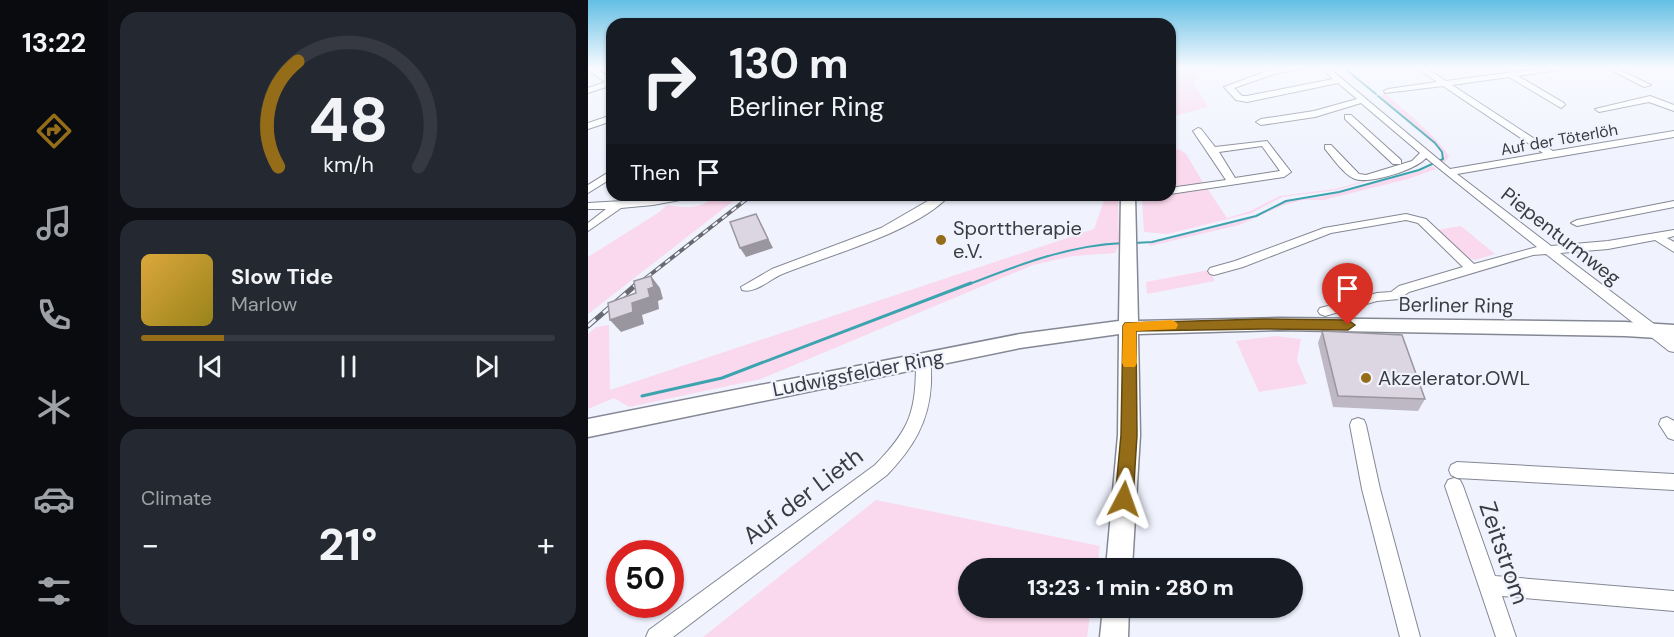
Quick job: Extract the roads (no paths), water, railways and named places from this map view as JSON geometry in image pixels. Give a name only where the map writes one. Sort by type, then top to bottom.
[{"type":"main road","points":[[1120,558],[1129,435],[1129,241],[1132,201]]},
{"type":"main road","name":"Berliner Ring","points":[[1130,326],[1278,324],[1674,332]]},
{"type":"main road","name":"Ludwigsfelder Ring","points":[[588,428],[923,360],[1079,331],[1130,326]]},
{"type":"main road","points":[[1114,637],[1115,618]]},
{"type":"street","name":"Piepenturmweg","points":[[1360,98],[1398,146],[1397,162]]},
{"type":"street","points":[[1467,98],[1552,155]]},
{"type":"street","points":[[1549,98],[1561,105]]},
{"type":"street","points":[[1599,109],[1650,99],[1674,108]]},
{"type":"street","points":[[1262,122],[1315,114],[1363,100]]},
{"type":"street","name":"Piepenturmweg","points":[[1348,117],[1398,146],[1427,155],[1546,250],[1674,347]]},
{"type":"street","points":[[588,126],[606,120]]},
{"type":"street","points":[[1198,131],[1232,181]]},
{"type":"street","name":"Auf der Töterlöh","points":[[1445,170],[1674,134]]},
{"type":"street","points":[[1658,137],[1674,145]]},
{"type":"street","points":[[1176,190],[1286,172],[1264,143],[1213,150]]},
{"type":"street","points":[[1328,147],[1356,176],[1366,178],[1406,167],[1427,155]]},
{"type":"street","points":[[588,190],[606,177]]},
{"type":"street","points":[[588,206],[617,206],[667,201]]},
{"type":"street","points":[[747,287],[773,273],[889,230],[920,214],[937,201]]},
{"type":"street","points":[[1580,220],[1674,204]]},
{"type":"street","points":[[588,228],[617,206]]},
{"type":"street","points":[[1214,271],[1239,264],[1328,230],[1406,217],[1422,220],[1471,268]]},
{"type":"street","points":[[1325,311],[1377,297],[1394,296],[1404,289],[1532,251],[1608,245],[1674,233]]},
{"type":"street","points":[[1657,236],[1674,248]]},
{"type":"street","name":"Auf der Lieth","points":[[657,637],[881,470],[903,448],[917,425],[924,393],[923,360]]},
{"type":"street","points":[[1358,425],[1371,489],[1410,637]]},
{"type":"street","name":"Zeitstrom","points":[[1506,637],[1455,478],[1674,482]]},
{"type":"street","points":[[1488,585],[1674,601]]},
{"type":"waterway","points":[[1134,243],[1152,242],[1256,216],[1286,201],[1339,192],[1419,170],[1443,159],[1442,152],[1435,143],[1380,98]]},
{"type":"waterway","points":[[967,285],[1025,263],[1064,252],[1124,243]]},
{"type":"waterway","points":[[642,396],[722,378],[971,283]]},
{"type":"railway","points":[[637,285],[744,201]]},
{"type":"railway","points":[[588,326],[638,283]]},
{"type":"place","name":"Sporttherapie e.V.","points":[[941,240]]},
{"type":"place","name":"Akzelerator.OWL","points":[[1366,378]]}]
